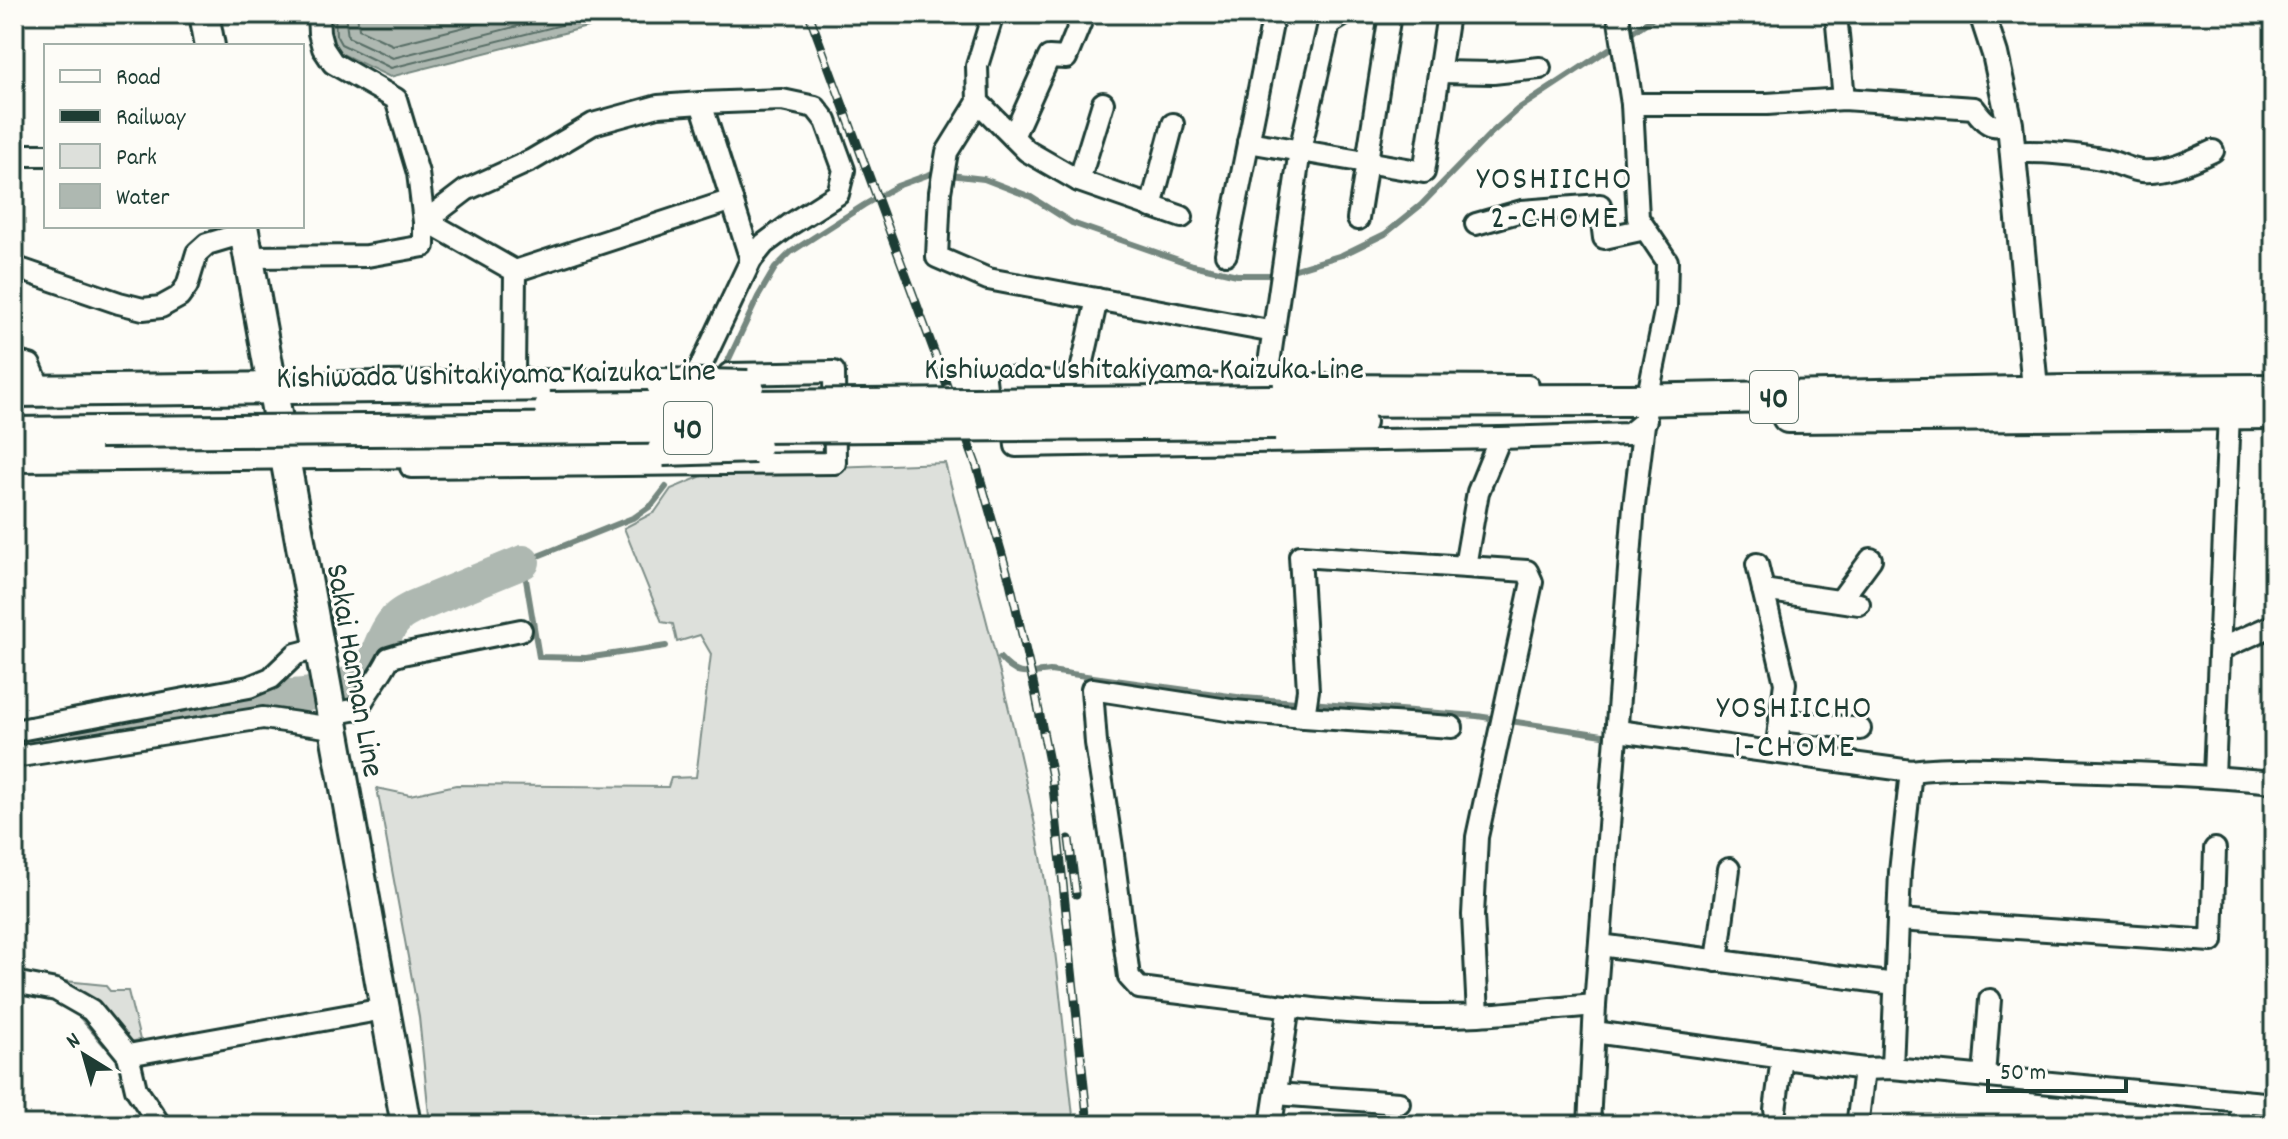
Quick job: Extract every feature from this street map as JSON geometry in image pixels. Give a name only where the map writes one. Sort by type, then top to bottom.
[{"type":"main road","points":[[204,14],[210,44]]},
{"type":"main road","name":"Sakai Hannan Line","points":[[245,239],[406,1125]]},
{"type":"main road","points":[[28,391],[662,384],[881,388],[976,414]]},
{"type":"main road","name":"Kishiwada Ushitakiyama Kaizuka Line","points":[[14,413],[100,422],[976,414],[1272,403],[1647,410],[2036,404],[2274,390]]},
{"type":"main road","name":"Kishiwada Ushitakiyama Kaizuka Line","points":[[2036,404],[2274,413]]},
{"type":"main road","points":[[14,456],[663,450],[861,444],[976,414]]},
{"type":"main road","name":"Kishiwada Ushitakiyama Kaizuka Line","points":[[14,433],[100,422]]},
{"type":"street","points":[[14,267],[143,309],[161,307],[179,297],[187,286],[197,253],[207,244],[245,239],[367,256],[424,246],[418,173],[396,99],[333,63],[323,48],[318,14]]},
{"type":"street","points":[[993,14],[977,66],[978,102],[947,152],[940,192],[937,257],[988,279],[1274,332]]},
{"type":"street","points":[[1013,137],[1049,57],[1066,58],[1084,14]]},
{"type":"street","points":[[1226,254],[1274,14]]},
{"type":"street","points":[[1358,219],[1390,14]]},
{"type":"street","points":[[1248,142],[1424,172],[1448,14]]},
{"type":"street","points":[[1836,14],[1844,99]]},
{"type":"street","points":[[1982,14],[1995,54],[2010,124],[2036,404]]},
{"type":"street","points":[[1334,17],[1300,150],[1274,332],[1272,403],[1101,384],[1008,378],[1016,446],[1629,434],[1647,410]]},
{"type":"street","points":[[1589,1125],[1595,1005],[1634,506],[1647,410],[1666,307],[1667,261],[1638,218],[1632,104],[1619,21]]},
{"type":"street","points":[[1439,72],[1493,73],[1540,68]]},
{"type":"street","points":[[1632,104],[1767,104],[1844,99],[1974,108],[1985,122],[1998,127],[2010,124]]},
{"type":"street","points":[[424,222],[466,190],[532,160],[593,124],[658,106],[782,100],[815,107],[826,121],[844,170],[838,194],[764,244],[751,260],[697,374]]},
{"type":"street","points":[[978,102],[1027,151],[1079,181],[1182,217]]},
{"type":"street","points":[[701,103],[751,260]]},
{"type":"street","points":[[1079,181],[1103,103]]},
{"type":"street","points":[[1151,207],[1173,124]]},
{"type":"street","points":[[2013,153],[2027,151],[2104,159],[2141,171],[2191,162],[2213,151]]},
{"type":"street","points":[[14,155],[44,155]]},
{"type":"street","points":[[424,222],[515,271],[732,200]]},
{"type":"street","points":[[1476,224],[1522,211],[1600,205],[1604,238],[1645,229]]},
{"type":"street","points":[[514,376],[515,271]]},
{"type":"street","points":[[1078,384],[1097,299]]},
{"type":"street","points":[[14,361],[30,365],[28,391]]},
{"type":"street","points":[[272,388],[300,375],[834,372],[835,463],[316,467],[284,455]]},
{"type":"street","points":[[1101,384],[1103,444]]},
{"type":"street","points":[[2214,776],[2229,413]]},
{"type":"street","points":[[1465,566],[1478,492],[1500,438]]},
{"type":"street","points":[[1304,717],[1308,690],[1300,556],[1527,571],[1532,582],[1477,837],[1473,915],[1478,1015]]},
{"type":"street","points":[[1763,590],[1849,603],[1871,559]]},
{"type":"street","points":[[1757,564],[1785,683],[1776,752]]},
{"type":"street","points":[[2220,649],[2274,625]]},
{"type":"street","points":[[14,757],[263,718],[331,716],[358,709],[389,658],[435,639],[509,626]]},
{"type":"street","points":[[14,731],[249,687],[271,678],[296,654],[320,653]]},
{"type":"street","points":[[1452,727],[1234,711],[1092,689],[1096,743],[1129,977],[1139,988],[1385,1014],[1478,1015],[1595,1005]]},
{"type":"street","points":[[1780,720],[1860,729]]},
{"type":"street","points":[[1618,731],[1911,771],[1938,768],[2214,776],[2274,782]]},
{"type":"street","points":[[1892,1068],[1900,872],[1911,771]]},
{"type":"street","points":[[1898,920],[2212,941],[2215,849]]},
{"type":"street","points":[[1717,961],[1729,869]]},
{"type":"street","points":[[1600,945],[1895,984]]},
{"type":"street","points":[[14,982],[56,990],[91,1010],[128,1055],[136,1089],[160,1125]]},
{"type":"street","points":[[1984,1076],[1990,1000]]},
{"type":"street","points":[[1271,1125],[1289,1006]]},
{"type":"street","points":[[128,1055],[384,1009]]},
{"type":"street","points":[[1594,1032],[1864,1069],[1892,1068],[2274,1104]]},
{"type":"street","points":[[1775,1110],[1782,1058]]},
{"type":"street","points":[[1858,1119],[1864,1069]]},
{"type":"street","points":[[1276,1094],[1399,1103]]},
{"type":"street","points":[[2240,1125],[2242,1102]]},
{"type":"green space","points":[[945,463],[1005,692],[1036,830],[1053,940],[1074,1125],[430,1125],[419,1017],[377,788],[410,795],[456,785],[668,787],[671,778],[696,777],[711,654],[700,635],[677,642],[673,624],[662,622],[624,528],[655,512],[671,489],[714,471]]},
{"type":"green space","points":[[65,981],[105,985],[110,991],[128,991],[140,1040],[104,1046],[62,997]]},
{"type":"water","points":[[327,14],[621,14],[619,19],[390,77],[334,50],[328,38]]},
{"type":"waterway","points":[[1627,36],[1655,14]]},
{"type":"waterway","points":[[728,361],[758,297],[775,268],[791,252],[897,186],[933,173],[984,179],[1031,197],[1072,223],[1193,265],[1237,275],[1276,275],[1342,255],[1385,234],[1421,205],[1518,109],[1618,43]]},
{"type":"waterway","points":[[666,487],[652,505],[635,517],[523,562],[539,657],[586,658],[666,646]]},
{"type":"waterway","points":[[14,742],[271,696],[310,694],[339,687],[352,682],[370,667],[389,628],[401,614],[523,562]]},
{"type":"waterway","points":[[1000,658],[1022,673],[1050,671],[1244,698],[1477,716],[1603,735]]},
{"type":"railway","points":[[809,14],[977,467],[1010,582],[1052,777],[1088,1125]]},
{"type":"railway","points":[[1069,839],[1076,894]]},
{"type":"district","name":"YOSHIICHO 2-CHOME","points":[[1555,196]]},
{"type":"district","name":"YOSHIICHO 1-CHOME","points":[[1795,724]]}]
